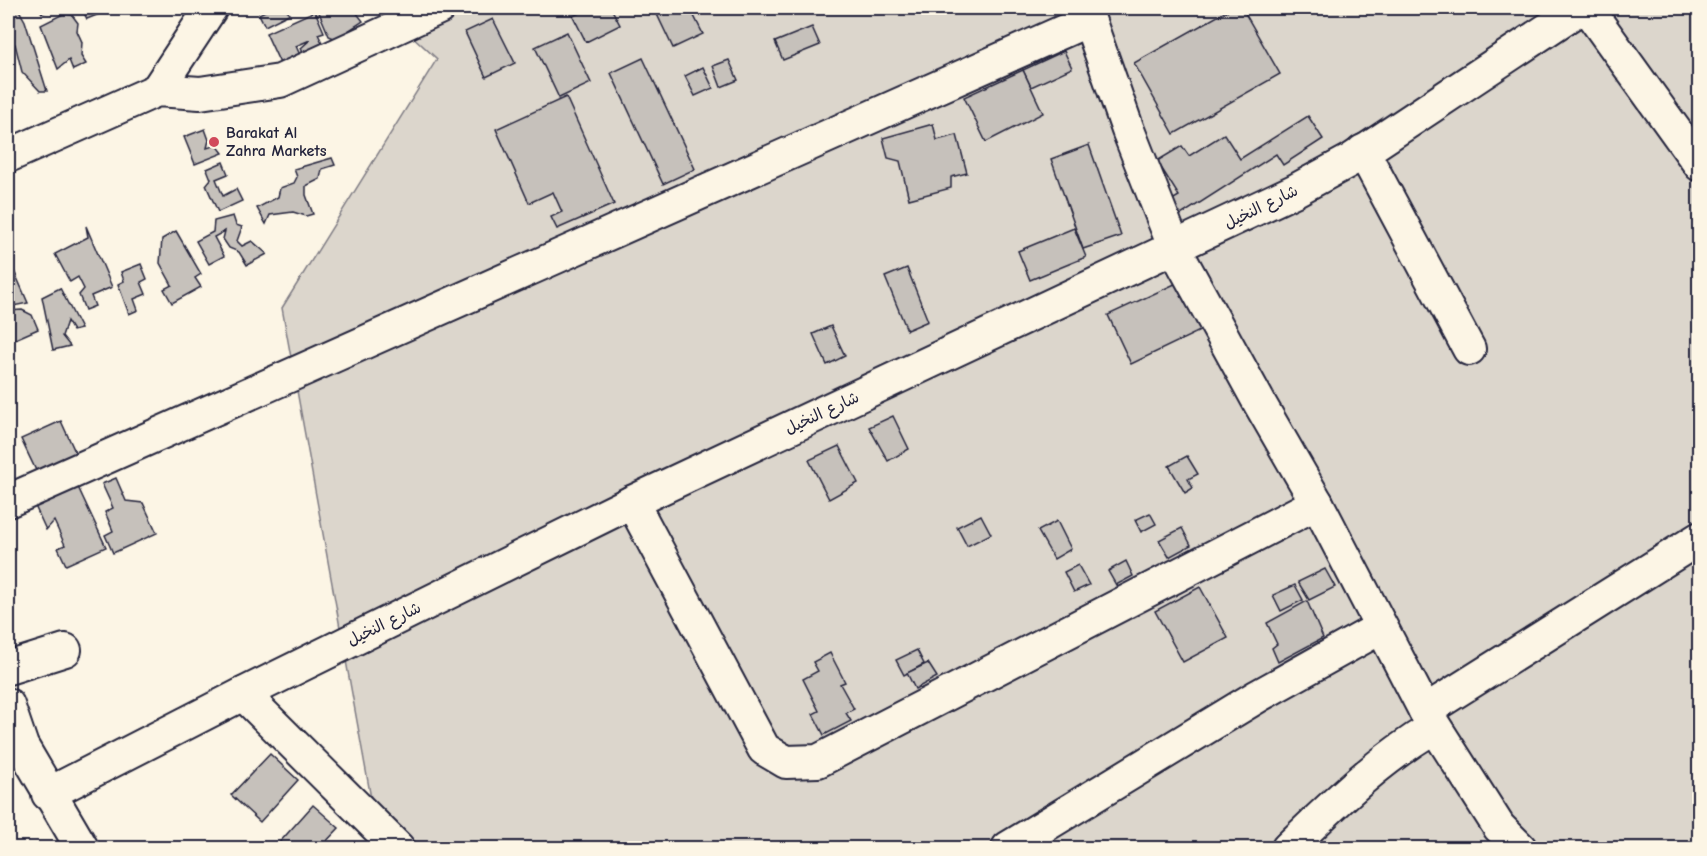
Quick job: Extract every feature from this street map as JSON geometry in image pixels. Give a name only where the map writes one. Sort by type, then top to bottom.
[{"type":"street","points":[[157,90],[211,8]]},
{"type":"street","points":[[8,156],[157,90],[200,93],[280,81],[438,8]]},
{"type":"street","name":"شارع النخيل","points":[[48,794],[243,694],[632,502],[1176,249],[1294,191],[1363,151],[1580,8]]},
{"type":"street","points":[[1587,8],[1700,165]]},
{"type":"street","points":[[8,501],[1087,14],[1128,130],[1176,249],[1317,503],[1380,628],[1430,719],[1499,827],[1520,849]]},
{"type":"street","points":[[1363,151],[1469,349]]},
{"type":"street","points":[[632,502],[764,749],[786,762],[818,761],[1317,503]]},
{"type":"street","points":[[1288,849],[1365,774],[1430,719],[1700,538]]},
{"type":"street","points":[[1008,849],[1258,696],[1380,628]]},
{"type":"street","points":[[8,668],[65,650]]},
{"type":"street","points":[[243,694],[398,849]]},
{"type":"street","points":[[8,705],[22,746],[82,849]]},
{"type":"shaded area","points":[[382,8],[1699,8],[1699,848],[380,848],[282,308],[437,59]]},
{"type":"building","points":[[8,8],[23,8],[20,12],[25,21],[47,91],[40,91],[22,72],[15,44],[8,42],[12,15],[8,15]]},
{"type":"building","points":[[39,8],[54,8],[42,13]]},
{"type":"building","points":[[76,8],[114,8],[87,19],[82,9]]},
{"type":"building","points":[[271,8],[286,8],[289,14],[265,26],[259,14]]},
{"type":"building","points":[[353,8],[363,21],[345,33],[341,41],[329,36],[318,10]]},
{"type":"building","points":[[590,8],[611,8],[620,25],[586,42],[573,16]]},
{"type":"building","points":[[654,8],[690,8],[703,34],[673,48]]},
{"type":"building","points":[[1232,8],[1242,8],[1280,74],[1174,134],[1134,63]]},
{"type":"building","points":[[315,11],[324,32],[318,34],[325,49],[305,58],[301,48],[310,40],[296,46],[304,64],[284,72],[266,33]]},
{"type":"building","points":[[63,14],[72,15],[78,23],[77,31],[82,42],[81,56],[86,64],[73,70],[69,60],[58,69],[41,25]]},
{"type":"building","points":[[493,19],[515,63],[486,77],[465,32]]},
{"type":"building","points":[[812,27],[820,45],[783,60],[775,42]]},
{"type":"building","points":[[567,32],[591,83],[559,98],[535,47]]},
{"type":"building","points":[[1064,51],[1072,68],[1031,87],[1023,70]]},
{"type":"building","points":[[643,58],[695,169],[663,184],[611,73]]},
{"type":"building","points":[[729,60],[738,80],[721,87],[713,66]]},
{"type":"building","points":[[703,67],[713,88],[695,96],[685,76]]},
{"type":"building","points":[[1023,70],[1043,113],[986,142],[964,97]]},
{"type":"building","points":[[566,97],[614,204],[557,229],[551,217],[562,212],[553,192],[529,203],[496,129]]},
{"type":"building","points":[[1308,116],[1323,139],[1283,165],[1276,154],[1181,215],[1172,200],[1179,196],[1157,161],[1182,146],[1189,156],[1224,134],[1240,159]]},
{"type":"building","points":[[933,124],[937,140],[957,135],[967,173],[951,177],[951,188],[909,199],[900,161],[888,158],[883,138]]},
{"type":"building","points":[[205,129],[209,140],[207,148],[217,145],[223,153],[195,164],[184,137]]},
{"type":"building","points":[[1089,145],[1121,236],[1083,249],[1051,159]]},
{"type":"building","points":[[332,158],[335,165],[322,169],[320,179],[306,186],[306,195],[313,214],[306,216],[293,212],[270,215],[266,224],[257,208],[278,197],[280,188],[294,183],[297,177],[294,169]]},
{"type":"building","points":[[223,162],[228,174],[216,179],[223,196],[236,189],[242,201],[218,212],[206,185],[211,179],[207,169]]},
{"type":"building","points":[[233,216],[236,225],[242,227],[237,241],[242,246],[252,241],[267,254],[247,265],[239,252],[229,248],[223,239],[225,231],[214,237],[224,256],[209,264],[196,241],[213,232],[214,221]]},
{"type":"building","points":[[86,226],[112,287],[91,296],[95,306],[85,310],[79,295],[84,289],[78,277],[70,282],[55,254],[88,237]]},
{"type":"building","points":[[1074,228],[1086,257],[1030,280],[1018,251]]},
{"type":"building","points":[[176,231],[201,274],[195,278],[201,287],[172,303],[164,289],[172,285],[160,263],[162,239]]},
{"type":"building","points":[[8,257],[28,303],[13,306],[8,300]]},
{"type":"building","points":[[141,264],[147,279],[141,282],[146,294],[134,299],[138,310],[129,314],[118,284],[124,281],[121,272]]},
{"type":"building","points":[[907,268],[928,321],[907,330],[885,277]]},
{"type":"building","points":[[1179,282],[1202,330],[1131,364],[1108,315]]},
{"type":"building","points":[[60,288],[81,329],[73,331],[67,321],[62,336],[70,346],[53,350],[42,297]]},
{"type":"building","points":[[22,310],[32,315],[38,329],[13,340],[8,339],[8,311]]},
{"type":"building","points":[[831,326],[845,356],[827,365],[813,334]]},
{"type":"building","points":[[893,416],[909,449],[888,461],[869,427]]},
{"type":"building","points":[[61,421],[82,467],[43,485],[21,439]]},
{"type":"building","points":[[839,446],[858,483],[829,499],[809,460]]},
{"type":"building","points":[[1187,456],[1198,474],[1188,479],[1193,488],[1185,493],[1169,466]]},
{"type":"building","points":[[116,478],[126,501],[143,503],[157,533],[113,553],[105,535],[113,531],[105,512],[113,508],[102,484]]},
{"type":"building","points":[[78,487],[106,547],[66,565],[58,548],[65,545],[54,521],[46,530],[35,506]]},
{"type":"building","points":[[1150,513],[1156,524],[1141,532],[1135,520]]},
{"type":"building","points":[[981,515],[991,534],[967,546],[957,527]]},
{"type":"building","points":[[1057,521],[1071,549],[1054,559],[1038,531]]},
{"type":"building","points":[[1182,528],[1191,545],[1169,557],[1159,540]]},
{"type":"building","points":[[1126,561],[1133,576],[1116,585],[1108,571]]},
{"type":"building","points":[[1078,565],[1089,585],[1074,592],[1064,572]]},
{"type":"building","points":[[1325,569],[1335,587],[1309,600],[1298,582]]},
{"type":"building","points":[[1295,585],[1303,600],[1281,611],[1273,595]]},
{"type":"building","points":[[1200,587],[1228,638],[1183,662],[1155,611]]},
{"type":"building","points":[[1307,601],[1323,638],[1278,662],[1272,648],[1277,644],[1267,623]]},
{"type":"building","points":[[917,650],[924,664],[904,675],[896,660]]},
{"type":"building","points":[[830,653],[845,682],[840,684],[854,709],[846,713],[851,721],[824,735],[813,714],[819,711],[803,679],[818,671],[813,662]]},
{"type":"building","points":[[928,663],[937,677],[915,689],[907,673]]},
{"type":"building","points":[[270,754],[298,780],[260,822],[231,795]]},
{"type":"building","points":[[313,805],[339,828],[320,848],[282,848],[278,844]]},
{"type":"place","name":"Barakat Al Zahra Markets","points":[[214,142]]}]
